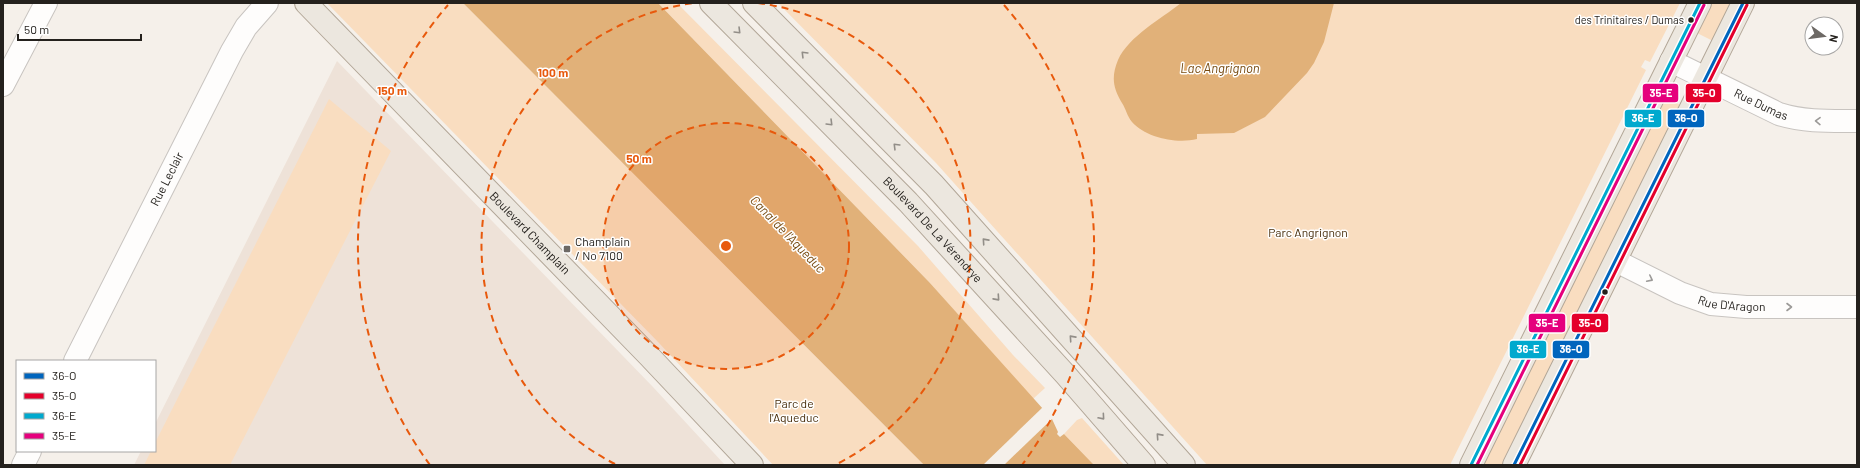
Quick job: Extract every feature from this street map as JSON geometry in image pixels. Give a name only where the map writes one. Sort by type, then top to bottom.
[{"type":"main road","name":"Boulevard Champlain","points":[[306,3],[649,356],[752,465]]},
{"type":"main road","name":"Boulevard De La Vérendrye","points":[[711,3],[908,202],[1144,465]]},
{"type":"main road","points":[[754,3],[934,185],[1184,465]]},
{"type":"main road","points":[[1471,465],[1700,3]]},
{"type":"main road","points":[[1514,465],[1743,3]]},
{"type":"street","points":[[3,85],[46,3]]},
{"type":"street","name":"Rue Leclair","points":[[77,360],[232,51],[246,27],[267,3]]},
{"type":"street","name":"Rue Dumas","points":[[1671,61],[1779,114],[1807,120],[1857,121]]},
{"type":"street","name":"Rue D'Aragon","points":[[1616,261],[1680,294],[1711,304],[1746,307],[1857,307]]},
{"type":"street","points":[[23,465],[30,452]]},
{"type":"shaded area","points":[[337,61],[653,387],[725,465],[134,465],[140,452],[156,452],[156,422]]},
{"type":"green space","name":"Parc de l'Aqueduc","points":[[327,3],[463,3],[924,465],[773,465],[659,343]]},
{"type":"green space","points":[[658,3],[677,3],[918,246],[1013,355],[1045,388],[1033,399],[930,283]]},
{"type":"green space","name":"Parc Angrignon","points":[[778,3],[1680,3],[1650,62],[1645,60],[1641,67],[1646,70],[1450,465],[1207,465],[936,163]]},
{"type":"green space","points":[[1710,3],[1734,3],[1715,42],[1695,32]]},
{"type":"green space","points":[[1662,97],[1683,106],[1505,465],[1480,465]]},
{"type":"green space","points":[[329,99],[391,151],[230,465],[144,465],[150,452],[156,452],[156,441]]},
{"type":"green space","points":[[1082,418],[1124,465],[1094,465],[1064,434],[1077,420]]},
{"type":"water","name":"Canal de l'Aqueduc","points":[[463,3],[658,3],[930,283],[1052,419],[1058,432],[1057,434],[1060,437],[1064,434],[1094,465],[924,465]]},
{"type":"water","name":"Lac Angrignon","points":[[1181,3],[1334,3],[1324,42],[1314,63],[1307,73],[1265,117],[1234,133],[1197,134],[1197,139],[1180,141],[1153,136],[1138,128],[1132,122],[1115,87],[1114,72],[1118,60],[1130,43],[1146,28]]},
{"type":"pier","points":[[1043,407],[1053,418],[1004,465],[983,465]]},
{"type":"transit line","name":"36-E","points":[[1471,465],[1700,3]]},
{"type":"transit line","name":"36-O","points":[[1514,465],[1743,3]]},
{"type":"transit line","name":"35-E","points":[[1477,465],[1704,5]]},
{"type":"transit line","name":"35-O","points":[[1520,465],[1747,5]]},
{"type":"place","name":"des Trinitaires / Dumas","points":[[1691,20]]},
{"type":"place","name":"Champlain / No 7100","points":[[567,249]]}]
